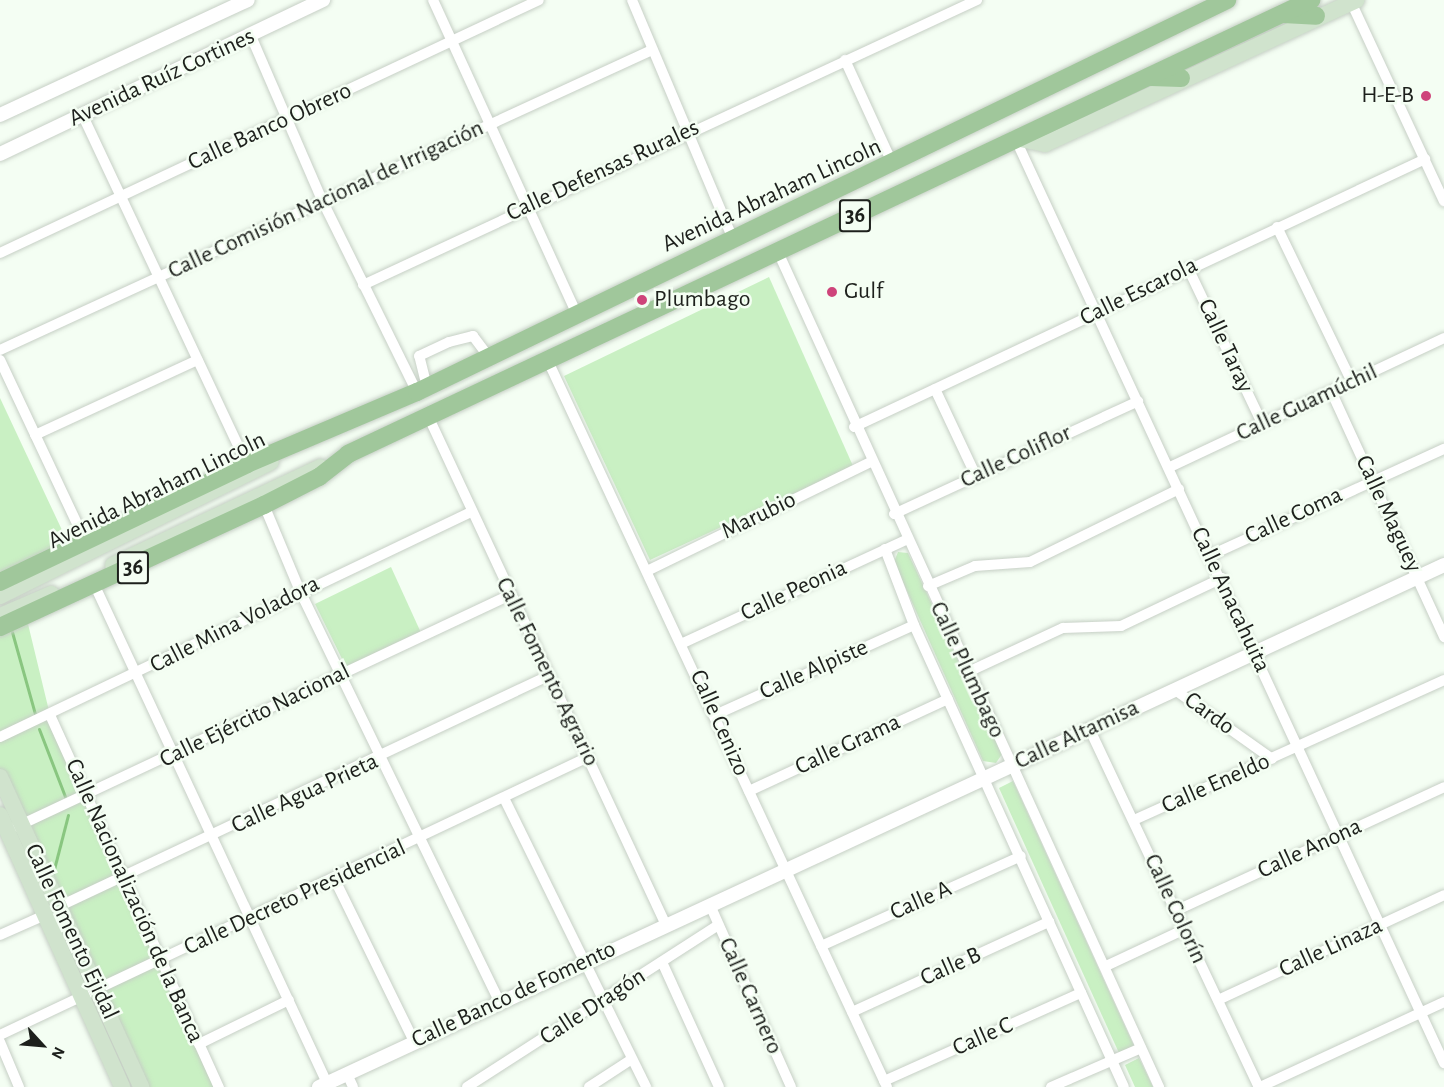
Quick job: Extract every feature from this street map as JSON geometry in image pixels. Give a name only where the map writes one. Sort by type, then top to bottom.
[{"type":"main road","name":"Avenida Abraham Lincoln","points":[[0,596],[336,430],[893,165],[1227,0]]},
{"type":"main road","points":[[1014,138],[1045,144],[1181,78],[1314,8],[1353,1]]},
{"type":"main road","name":"36","points":[[0,616],[429,418],[1014,138],[1282,14],[1314,8]]},
{"type":"main road","points":[[1146,77],[1181,78]]},
{"type":"main road","name":"Avenida Abraham Lincoln","points":[[0,582],[247,464],[336,430]]},
{"type":"main road","name":"36","points":[[0,627],[95,586],[264,505],[319,477],[348,454]]},
{"type":"main road","name":"Calle Fomento Ejidal","points":[[0,777],[10,830]]},
{"type":"main road","name":"Calle Fomento Ejidal","points":[[0,815],[53,911],[90,993],[141,1087]]},
{"type":"main road","name":"Calle Fomento Ejidal","points":[[90,993],[123,1087]]},
{"type":"street","name":"Avenida Ruíz Cortines","points":[[0,115],[248,0]]},
{"type":"street","name":"Avenida Ruíz Cortines","points":[[0,154],[323,0]]},
{"type":"street","points":[[434,0],[577,314]]},
{"type":"street","name":"Calle Banco Obrero","points":[[0,253],[539,0]]},
{"type":"street","points":[[632,0],[734,241]]},
{"type":"street","name":"Calle Defensas Rurales","points":[[363,285],[688,130],[977,0]]},
{"type":"street","points":[[1353,1],[1444,201]]},
{"type":"street","points":[[251,36],[322,200],[363,285],[422,390]]},
{"type":"street","name":"Calle Comisión Nacional de Irrigación","points":[[0,351],[322,200],[652,50]]},
{"type":"street","points":[[845,60],[893,165]]},
{"type":"street","points":[[82,114],[247,464]]},
{"type":"street","name":"Calle Anacahuita","points":[[1014,138],[1222,578],[1444,1063]]},
{"type":"street","name":"Calle Escarola","points":[[854,427],[1096,314],[1188,268],[1425,159]]},
{"type":"street","points":[[1277,227],[1352,382]]},
{"type":"street","name":"Calle Plumbago","points":[[778,252],[854,427],[1106,966],[1159,1087]]},
{"type":"street","name":"Calle Taray","points":[[1188,268],[1262,423]]},
{"type":"street","points":[[422,390],[416,362],[429,352],[473,336],[489,357]]},
{"type":"street","name":"Calle Guamúchil","points":[[1170,467],[1444,338]]},
{"type":"street","points":[[0,360],[85,541]]},
{"type":"street","points":[[35,435],[197,360]]},
{"type":"street","name":"Calle Cenizo","points":[[548,361],[649,570],[785,870],[886,1084]]},
{"type":"street","points":[[935,389],[976,476]]},
{"type":"street","name":"Calle Maguey","points":[[1331,391],[1444,637]]},
{"type":"street","name":"Calle Coliflor","points":[[894,514],[1138,401]]},
{"type":"street","name":"Calle Fomento Agrario","points":[[429,418],[666,925]]},
{"type":"street","name":"Calle Coma","points":[[1211,555],[1444,449]]},
{"type":"street","name":"Marubio","points":[[649,570],[870,462]]},
{"type":"street","points":[[928,586],[975,566],[1029,562],[1179,489]]},
{"type":"street","points":[[264,505],[300,591],[422,838],[500,1003]]},
{"type":"street","name":"Calle Mina Voladora","points":[[0,737],[139,673],[300,591],[471,512]]},
{"type":"street","name":"Calle Peonia","points":[[683,643],[906,540]]},
{"type":"street","name":"Calle Plumbago","points":[[885,549],[914,625],[986,777],[1124,1087]]},
{"type":"street","name":"Calle Altamisa","points":[[710,905],[1444,565]]},
{"type":"street","points":[[968,672],[1063,628],[1121,626],[1222,578]]},
{"type":"street","points":[[95,586],[139,673],[289,1000],[323,1085]]},
{"type":"street","name":"Calle Ejército Nacional","points":[[10,830],[86,797],[510,595]]},
{"type":"street","name":"Calle Alpiste","points":[[715,715],[914,625]]},
{"type":"street","name":"Calle Agua Prieta","points":[[0,935],[382,758],[548,676]]},
{"type":"street","name":"Calle Eneldo","points":[[1134,820],[1444,680]]},
{"type":"street","name":"Cardo","points":[[1175,690],[1272,759]]},
{"type":"street","name":"Calle Grama","points":[[749,791],[948,699]]},
{"type":"street","name":"Calle Nacionalización de la Banca","points":[[50,714],[121,879],[219,1087]]},
{"type":"street","name":"Calle Colorín","points":[[1090,730],[1259,1087]]},
{"type":"street","name":"Calle Decreto Presidencial","points":[[0,1035],[422,838],[588,757]]},
{"type":"street","name":"Calle Anona","points":[[1175,911],[1444,787]]},
{"type":"street","points":[[504,798],[606,999],[646,1087]]},
{"type":"street","name":"Calle A","points":[[821,946],[1021,856]]},
{"type":"street","points":[[334,878],[414,1041]]},
{"type":"street","name":"Calle Linaza","points":[[1218,1000],[1444,895]]},
{"type":"street","name":"Calle Banco de Fomento","points":[[323,1085],[710,905]]},
{"type":"street","name":"Calle Carnero","points":[[710,905],[791,1087]]},
{"type":"street","name":"Calle B","points":[[852,1012],[1049,922]]},
{"type":"street","name":"Calle Dragón","points":[[467,1087],[718,925]]},
{"type":"street","points":[[1106,966],[1183,930]]},
{"type":"street","points":[[662,962],[719,1087]]},
{"type":"street","name":"Calle C","points":[[886,1084],[1081,993]]},
{"type":"street","points":[[199,1044],[289,1000]]},
{"type":"street","points":[[1259,1087],[1444,1002]]},
{"type":"street","points":[[0,1042],[19,1087]]},
{"type":"street","points":[[1051,1087],[1141,1048]]},
{"type":"street","points":[[589,1087],[632,1059]]},
{"type":"street","points":[[347,1074],[353,1087]]},
{"type":"green space","points":[[769,277],[853,466],[650,560],[564,376]]},
{"type":"green space","points":[[0,398],[69,545],[0,579]]},
{"type":"green space","points":[[898,552],[908,553],[1002,754],[996,763],[983,761],[894,562]]},
{"type":"green space","points":[[391,567],[422,635],[346,667],[315,604]]},
{"type":"green space","points":[[28,624],[50,715],[219,1087],[140,1087],[0,777],[0,628]]},
{"type":"green space","points":[[1013,781],[1134,1046],[1119,1053],[999,788]]},
{"type":"green space","points":[[1139,1058],[1153,1087],[1135,1087],[1125,1065]]},
{"type":"waterway","points":[[12,632],[35,714]]},
{"type":"waterway","points":[[39,729],[66,799]]},
{"type":"waterway","points":[[53,873],[68,815]]},
{"type":"place","name":"H-E-B","points":[[1426,96]]},
{"type":"place","name":"Gulf","points":[[832,292]]},
{"type":"place","name":"Plumbago","points":[[642,300]]}]
